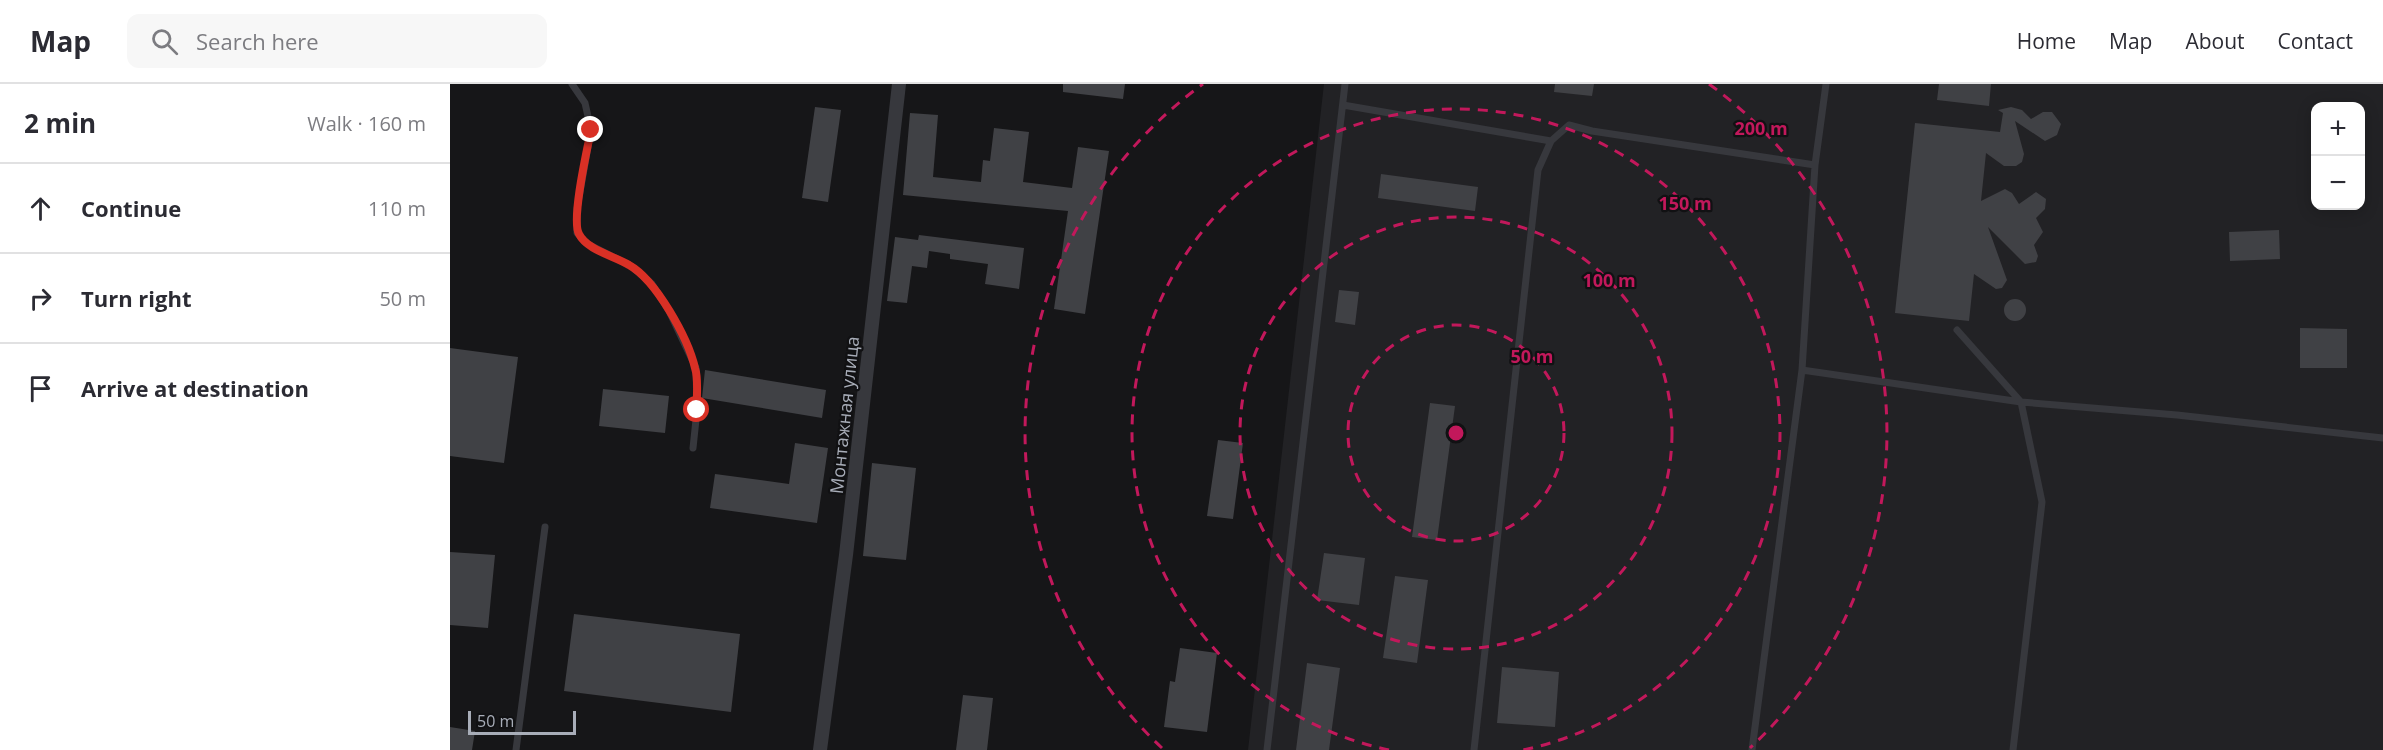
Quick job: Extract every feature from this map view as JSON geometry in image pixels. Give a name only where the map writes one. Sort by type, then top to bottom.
[{"type":"street","name":"Монтажная улица","points":[[820,750],[846,555],[899,84]]},
{"type":"lane","points":[[572,84],[585,103],[591,130],[577,209],[578,233],[586,243],[631,266],[652,284],[669,311],[696,369],[697,410],[693,448]]},
{"type":"lane","points":[[1267,750],[1345,84]]},
{"type":"lane","points":[[1752,750],[1802,370],[1815,165],[1826,84]]},
{"type":"lane","points":[[1343,105],[1551,141]]},
{"type":"lane","points":[[1474,750],[1538,170],[1551,141],[1569,125],[1592,131],[1815,165]]},
{"type":"lane","points":[[1957,330],[2021,402],[2042,502],[2013,750]]},
{"type":"lane","points":[[1802,370],[2021,402],[2177,415],[2383,438]]},
{"type":"lane","points":[[516,750],[545,527]]},
{"type":"shaded area","points":[[1324,84],[2383,84],[2383,750],[1248,750]]},
{"type":"building","points":[[1063,84],[1125,84],[1123,99],[1063,92]]},
{"type":"building","points":[[1555,84],[1594,84],[1592,96],[1554,92]]},
{"type":"building","points":[[1939,84],[1991,84],[1989,106],[1937,100]]},
{"type":"building","points":[[815,107],[841,110],[828,202],[802,198]]},
{"type":"building","points":[[2011,107],[2022,110],[2031,119],[2043,112],[2052,112],[2061,124],[2057,135],[2045,141],[2015,121],[2024,154],[2022,162],[2016,166],[2004,166],[1986,153],[1981,201],[2005,189],[2012,193],[2019,204],[2036,192],[2046,199],[2045,209],[2036,218],[2043,232],[2034,245],[2038,256],[2036,262],[2025,264],[1988,227],[2007,280],[2002,288],[1996,289],[1974,274],[1969,321],[1895,313],[1915,123],[2000,132],[2003,113],[1998,110]]},
{"type":"building","points":[[910,113],[938,115],[933,177],[981,182],[983,160],[990,161],[994,128],[1029,132],[1023,182],[1072,188],[1078,147],[1109,151],[1085,314],[1054,309],[1068,211],[903,195]]},
{"type":"building","points":[[1381,174],[1478,187],[1475,211],[1378,198]]},
{"type":"building","points":[[2279,230],[2280,259],[2230,261],[2229,232]]},
{"type":"building","points":[[919,235],[1024,248],[1019,289],[985,284],[988,264],[950,259],[950,254],[929,251],[927,268],[912,266],[907,303],[887,301],[895,237],[918,240]]},
{"type":"building","points":[[1339,290],[1359,292],[1355,325],[1335,322]]},
{"type":"building","points":[[2015,299],[2025,306],[2026,310],[2019,320],[2015,321],[2005,314],[2004,310],[2011,300]]},
{"type":"building","points":[[2300,328],[2347,329],[2347,368],[2300,368]]},
{"type":"building","points":[[450,348],[518,357],[504,463],[450,456]]},
{"type":"building","points":[[705,370],[826,390],[822,418],[702,398]]},
{"type":"building","points":[[603,389],[669,396],[665,433],[599,426]]},
{"type":"building","points":[[1430,403],[1455,406],[1437,540],[1412,537]]},
{"type":"building","points":[[1218,440],[1243,443],[1233,519],[1207,516]]},
{"type":"building","points":[[795,443],[828,448],[817,523],[710,508],[715,474],[789,484]]},
{"type":"building","points":[[872,463],[916,468],[906,560],[863,556]]},
{"type":"building","points":[[450,552],[495,555],[488,628],[450,625]]},
{"type":"building","points":[[1324,553],[1365,558],[1359,605],[1317,600]]},
{"type":"building","points":[[1395,576],[1428,580],[1417,663],[1383,658]]},
{"type":"building","points":[[574,614],[740,634],[731,712],[564,691]]},
{"type":"building","points":[[1180,648],[1217,653],[1207,732],[1164,727],[1170,681],[1175,682]]},
{"type":"building","points":[[1307,663],[1340,668],[1329,750],[1296,750]]},
{"type":"building","points":[[1502,667],[1559,672],[1555,727],[1497,723]]},
{"type":"building","points":[[963,695],[993,698],[987,750],[956,750]]},
{"type":"building","points":[[450,727],[475,731],[472,750],[450,750]]},
{"type":"route","points":[[591,130],[577,209],[578,233],[586,243],[631,266],[652,284],[669,311],[696,369],[697,410]]}]
